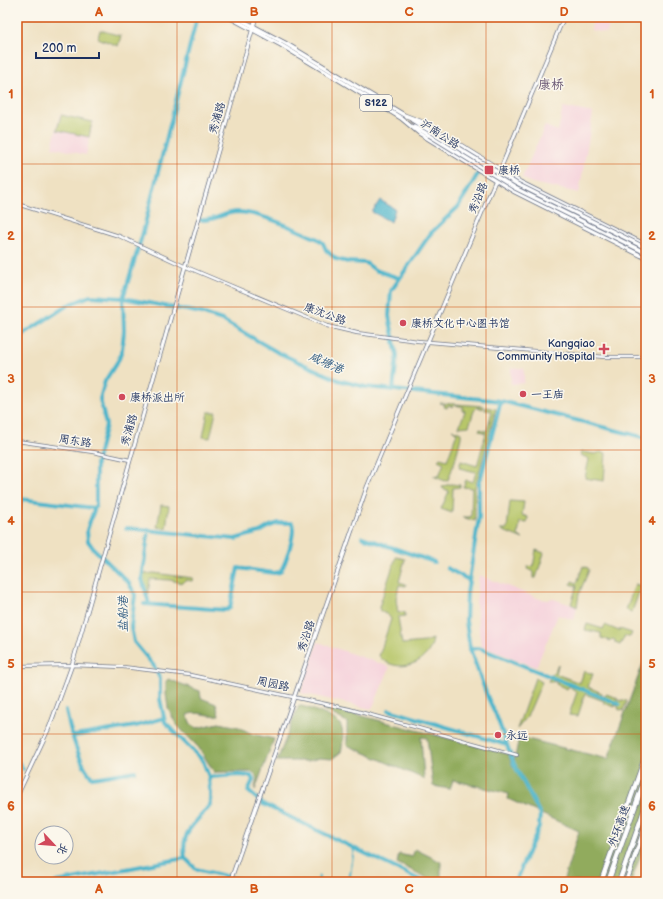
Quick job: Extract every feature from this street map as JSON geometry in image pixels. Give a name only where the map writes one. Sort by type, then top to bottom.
[{"type":"highway","points":[[601,882],[646,755]]},
{"type":"highway","name":"外环高速","points":[[608,882],[646,776]]},
{"type":"highway","name":"外环高速","points":[[619,882],[646,806]]},
{"type":"highway","points":[[626,882],[646,825]]},
{"type":"main road","name":"沪南公路","points":[[229,17],[253,28]]},
{"type":"main road","name":"沪南公路","points":[[236,17],[402,116],[425,123],[500,170],[543,194],[646,245]]},
{"type":"main road","name":"秀浦路","points":[[17,796],[49,728],[72,665],[174,301],[256,17]]},
{"type":"main road","name":"秀沿路","points":[[230,882],[367,487],[564,17]]},
{"type":"main road","name":"沪南公路","points":[[402,116],[419,133],[495,180],[539,205],[646,258]]},
{"type":"main road","points":[[402,116],[515,188],[646,253]]},
{"type":"main road","points":[[430,134],[534,193],[646,248]]},
{"type":"street","name":"康沈公路","points":[[17,204],[90,226],[143,246],[184,266],[327,326],[350,332],[396,338],[605,357],[646,357]]},
{"type":"street","name":"周东路","points":[[17,441],[93,452],[130,460]]},
{"type":"street","name":"周园路","points":[[17,666],[72,665],[165,671],[349,709],[517,754]]},
{"type":"shaded area","points":[[593,19],[609,23],[607,33],[591,30]]},
{"type":"shaded area","points":[[563,107],[593,113],[579,193],[532,183],[522,178],[545,126],[558,131]]},
{"type":"shaded area","points":[[60,114],[93,122],[86,155],[52,147]]},
{"type":"shaded area","points":[[511,368],[524,368],[524,383],[511,384]]},
{"type":"shaded area","points":[[479,575],[540,599],[549,600],[551,598],[577,607],[574,620],[558,615],[536,667],[481,646],[476,604]]},
{"type":"shaded area","points":[[318,642],[390,667],[372,709],[301,693]]},
{"type":"green space","points":[[100,30],[121,36],[118,46],[98,38]]},
{"type":"green space","points":[[61,115],[92,122],[89,137],[57,130]]},
{"type":"green space","points":[[440,403],[484,406],[483,409],[477,407],[474,411],[469,426],[459,427],[465,411],[462,410],[464,407],[455,405],[453,407],[448,405],[447,408],[444,407],[445,405]]},
{"type":"green space","points":[[486,407],[496,409],[475,488],[475,521],[462,517],[471,517],[472,488],[463,487],[466,480],[473,482],[476,472],[459,468],[461,461],[477,466],[486,433],[479,431],[480,429],[487,431],[492,411],[485,410]]},
{"type":"green space","points":[[208,412],[216,412],[210,438],[203,437]]},
{"type":"green space","points":[[452,429],[461,433],[461,437],[455,461],[448,480],[445,481],[433,476],[439,476],[444,463],[438,460],[440,458],[447,460],[457,433]]},
{"type":"green space","points":[[582,452],[595,454],[601,452],[606,453],[604,481],[585,478],[589,459],[581,455]]},
{"type":"green space","points":[[451,484],[460,485],[460,487],[453,488],[452,513],[441,509],[449,491],[442,488],[443,486]]},
{"type":"green space","points":[[510,501],[524,502],[522,515],[528,517],[527,523],[520,522],[518,535],[523,539],[501,530],[507,529]]},
{"type":"green space","points":[[161,505],[169,506],[166,528],[157,527]]},
{"type":"green space","points":[[536,550],[544,553],[536,578],[533,578],[533,571],[527,569],[528,566],[533,567]]},
{"type":"green space","points":[[396,557],[405,559],[399,582],[406,584],[406,586],[399,585],[396,599],[398,613],[405,612],[405,616],[398,617],[402,644],[425,642],[433,639],[426,655],[419,661],[402,666],[386,662],[379,656],[391,619],[388,615],[380,611],[379,607]]},
{"type":"green space","points":[[583,566],[589,570],[579,594],[577,607],[571,604],[577,586],[571,584],[572,581],[577,583]]},
{"type":"green space","points":[[154,573],[193,578],[192,581],[185,580],[182,583],[170,580],[150,579],[148,595],[143,578],[144,574]]},
{"type":"green space","points":[[635,584],[641,586],[632,612],[626,610]]},
{"type":"green space","points":[[587,624],[603,629],[605,625],[619,631],[620,629],[632,633],[630,637],[625,636],[620,645],[615,643],[615,640],[612,639],[611,641],[601,638],[601,633],[585,630]]},
{"type":"green space","points":[[646,655],[646,840],[631,882],[563,882],[579,831],[508,799],[509,794],[453,780],[450,789],[433,786],[427,738],[421,737],[424,779],[347,745],[347,722],[322,709],[324,706],[508,754],[513,767],[519,737],[608,759]]},
{"type":"green space","points":[[558,665],[556,674],[580,683],[584,671],[593,674],[588,687],[602,693],[602,695],[605,696],[606,694],[617,698],[617,700],[627,701],[623,711],[618,709],[619,707],[615,705],[615,707],[585,694],[578,716],[569,715],[577,692],[569,686],[567,689],[556,684],[557,682],[548,681]]},
{"type":"green space","points":[[535,678],[542,682],[527,717],[517,729]]},
{"type":"green space","points":[[168,679],[200,691],[201,698],[216,704],[219,715],[195,713],[187,715],[191,724],[197,728],[219,723],[239,727],[252,734],[274,739],[255,790],[256,777],[251,772],[214,772],[199,748],[176,724],[168,708],[166,681]]},
{"type":"green space","points":[[299,705],[334,719],[341,726],[343,739],[341,752],[332,759],[320,758],[308,761],[277,761]]},
{"type":"green space","points":[[415,849],[441,862],[441,882],[435,882],[397,863],[399,854],[412,857]]},
{"type":"water","points":[[380,200],[395,209],[391,222],[372,212]]},
{"type":"waterway","name":"盐船港","points":[[197,17],[142,236],[123,298],[124,331],[122,350],[119,359],[105,381],[100,399],[106,425],[96,464],[96,504],[87,530],[88,541],[93,548],[129,583],[135,595],[131,627],[134,642],[154,666],[160,679],[160,699],[165,722],[203,761],[209,777],[211,803],[190,828],[187,834],[184,848],[185,858],[196,869],[238,879],[240,882]]},
{"type":"waterway","points":[[393,390],[397,356],[389,316],[391,291],[431,233],[458,207],[479,172]]},
{"type":"waterway","points":[[200,220],[211,219],[236,212],[267,218],[318,239],[323,243],[326,250],[336,259],[348,262],[366,263],[375,270],[399,278]]},
{"type":"waterway","name":"咸塘港","points":[[17,338],[68,305],[90,296],[123,298],[201,313],[222,320],[277,352],[338,380],[366,387],[501,401],[646,438]]},
{"type":"waterway","points":[[501,401],[479,484],[479,517],[467,593],[466,621],[470,649],[488,698],[496,715],[514,764],[540,814],[539,827],[515,882]]},
{"type":"waterway","points":[[17,523],[21,499],[94,508]]},
{"type":"waterway","points":[[126,528],[235,539],[260,532],[279,523],[292,523],[293,534],[290,548],[280,572],[274,573],[238,568],[230,608],[226,610],[144,604]]},
{"type":"waterway","points":[[148,535],[142,579],[149,604]]},
{"type":"waterway","points":[[362,537],[434,562]]},
{"type":"waterway","points":[[447,568],[469,580]]},
{"type":"waterway","points":[[470,649],[479,648],[619,704]]},
{"type":"waterway","points":[[66,710],[72,736],[84,765],[88,773],[93,778],[135,771]]},
{"type":"waterway","points":[[389,710],[507,745]]},
{"type":"waterway","points":[[74,736],[136,726],[164,718]]},
{"type":"waterway","points":[[17,760],[23,769]]},
{"type":"waterway","points":[[209,777],[239,775],[251,776],[253,780],[248,791],[263,804],[424,882]]},
{"type":"waterway","points":[[349,882],[354,848]]},
{"type":"waterway","points":[[56,882],[185,858]]},
{"type":"waterway","points":[[318,882],[319,876]]},
{"type":"place","name":"康桥","points":[[489,170]]},
{"type":"place","name":"康桥文化中心图书馆","points":[[403,323]]},
{"type":"place","name":"Kangqiao Community Hospital","points":[[604,349]]},
{"type":"place","name":"一王庙","points":[[523,394]]},
{"type":"place","name":"康桥派出所","points":[[122,397]]},
{"type":"place","name":"永远","points":[[498,735]]},
{"type":"district","name":"康桥","points":[[551,85]]}]
